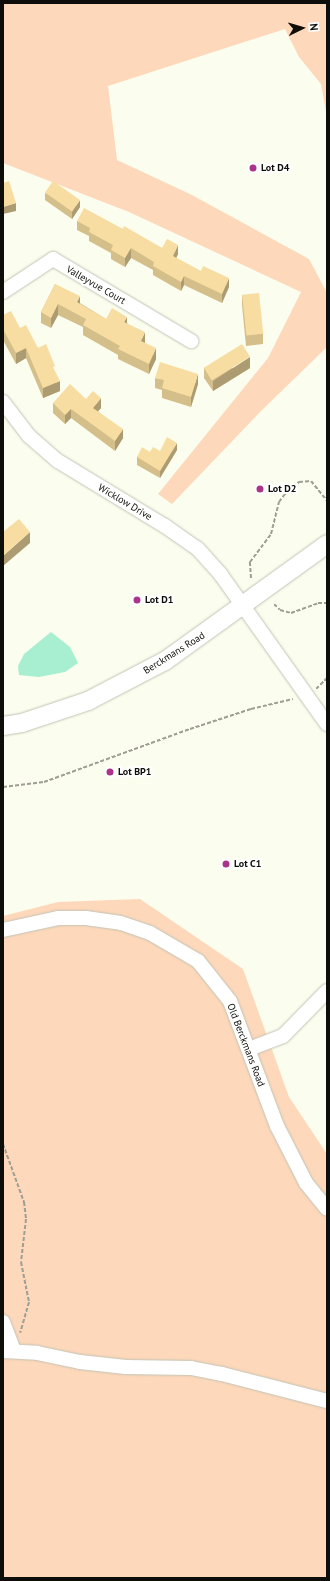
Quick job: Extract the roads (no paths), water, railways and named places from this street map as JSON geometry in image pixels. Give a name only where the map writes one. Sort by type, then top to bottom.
[{"type":"main road","name":"Berckmans Road","points":[[3,726],[22,723],[82,703],[112,690],[165,661],[327,544]]},
{"type":"street","name":"Valleyvue Court","points":[[3,292],[53,259],[191,341]]},
{"type":"street","name":"Wicklow Drive","points":[[3,402],[29,436],[58,461],[165,526],[197,548],[243,606],[327,724]]},
{"type":"street","name":"Old Berckmans Road","points":[[3,930],[58,918],[86,918],[122,923],[150,933],[198,960],[219,984],[230,1001],[289,1153],[306,1183],[327,1209]]},
{"type":"street","points":[[249,1049],[283,1036],[327,991]]},
{"type":"street","points":[[3,1322],[8,1351],[126,1367],[191,1368],[222,1374],[327,1401]]},
{"type":"place","name":"Lot D4","points":[[253,168]]},
{"type":"place","name":"Lot D2","points":[[260,489]]},
{"type":"place","name":"Lot D1","points":[[137,600]]},
{"type":"place","name":"Lot BP1","points":[[110,772]]},
{"type":"place","name":"Lot C1","points":[[226,864]]}]
